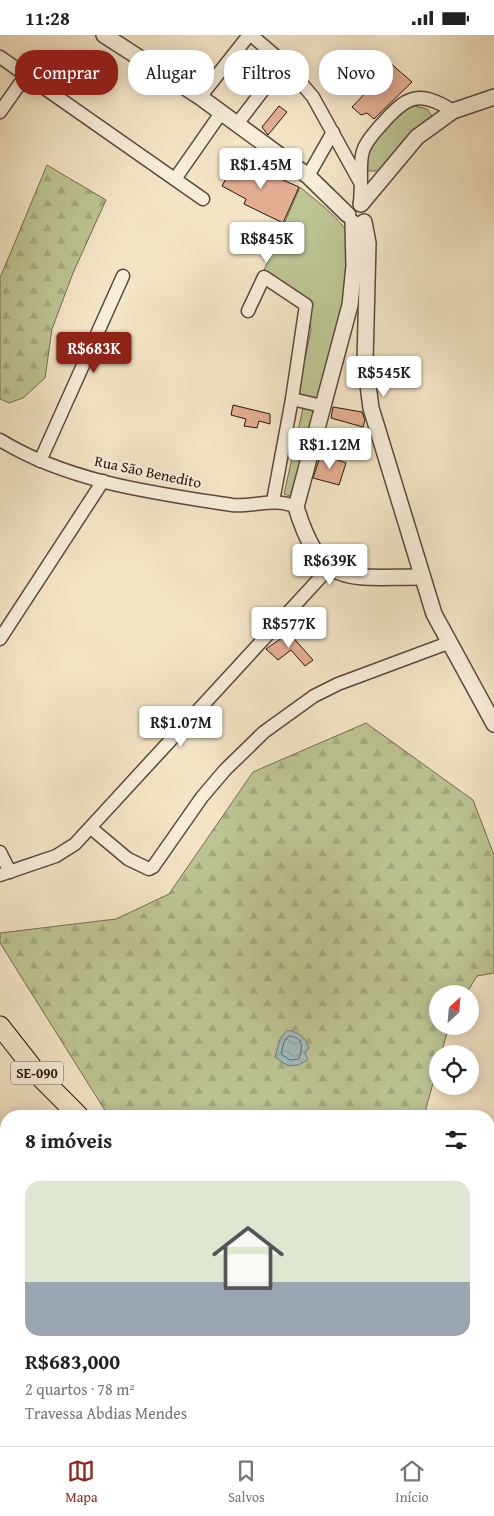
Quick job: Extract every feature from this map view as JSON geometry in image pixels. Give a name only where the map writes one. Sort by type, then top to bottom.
[{"type":"main road","name":"SE-090","points":[[0,1026],[40,1077],[73,1110]]},
{"type":"street","points":[[104,35],[200,97],[308,176],[329,194],[358,212],[368,243],[365,303],[367,387],[379,439],[434,614],[448,643],[494,724]]},
{"type":"street","points":[[200,97],[250,35],[268,50]]},
{"type":"street","points":[[0,57],[15,67]]},
{"type":"street","points":[[0,112],[15,91]]},
{"type":"street","points":[[309,91],[314,97],[361,184]]},
{"type":"street","points":[[55,95],[203,199]]},
{"type":"street","points":[[237,124],[259,95]]},
{"type":"street","points":[[421,577],[357,577],[341,574],[329,568],[317,555],[303,530],[296,507],[350,305],[363,151],[368,140],[402,102],[416,97],[440,103],[453,111]]},
{"type":"street","points":[[358,212],[374,203],[376,189],[406,148],[453,111],[494,97]]},
{"type":"street","points":[[175,179],[221,113]]},
{"type":"street","points":[[308,176],[333,132]]},
{"type":"street","points":[[40,461],[123,276]]},
{"type":"street","points":[[248,311],[264,277],[306,305],[292,399],[272,501]]},
{"type":"street","points":[[292,399],[322,406]]},
{"type":"street","name":"Rua São Benedito","points":[[0,440],[40,461],[104,481],[232,505],[250,506],[272,501],[296,507]]},
{"type":"street","points":[[0,639],[104,481]]},
{"type":"street","points":[[0,852],[5,873],[56,857],[75,844],[237,665],[329,568]]},
{"type":"street","points":[[91,828],[138,865],[149,869],[153,867],[202,797],[225,770],[264,732],[314,696],[338,684],[448,643]]},
{"type":"green space","points":[[411,105],[427,109],[432,116],[404,140],[378,171],[367,171],[369,151],[380,133],[387,124]]},
{"type":"green space","points":[[47,165],[106,200],[73,273],[52,329],[45,378],[23,398],[9,403],[0,399],[0,278]]},
{"type":"green space","points":[[300,187],[341,223],[349,242],[346,286],[320,401],[297,396],[311,330],[308,304],[262,275]]},
{"type":"green space","points":[[303,408],[315,410],[293,497],[284,494]]},
{"type":"green space","points":[[366,723],[473,800],[494,855],[494,973],[477,976],[472,985],[429,985],[429,1035],[446,1035],[444,1045],[429,1045],[430,1095],[426,1110],[105,1110],[0,943],[0,933],[116,919],[169,894],[253,772]]},
{"type":"water","points":[[287,1030],[301,1036],[309,1048],[305,1053],[308,1060],[298,1065],[288,1066],[275,1057],[280,1039]]},
{"type":"building","points":[[393,65],[412,82],[374,119],[367,113],[361,115],[352,107],[363,95],[393,95]]},
{"type":"building","points":[[279,106],[287,112],[268,135],[262,127]]},
{"type":"building","points":[[238,157],[251,166],[299,187],[283,223],[244,204],[246,199],[222,186]]},
{"type":"building","points":[[233,405],[270,414],[270,424],[259,421],[257,428],[244,426],[246,419],[231,415]]},
{"type":"building","points":[[333,407],[362,412],[365,420],[363,427],[331,418]]},
{"type":"building","points":[[321,454],[346,463],[339,485],[313,478]]},
{"type":"building","points":[[289,633],[313,660],[305,666],[291,650],[278,660],[266,649]]}]
